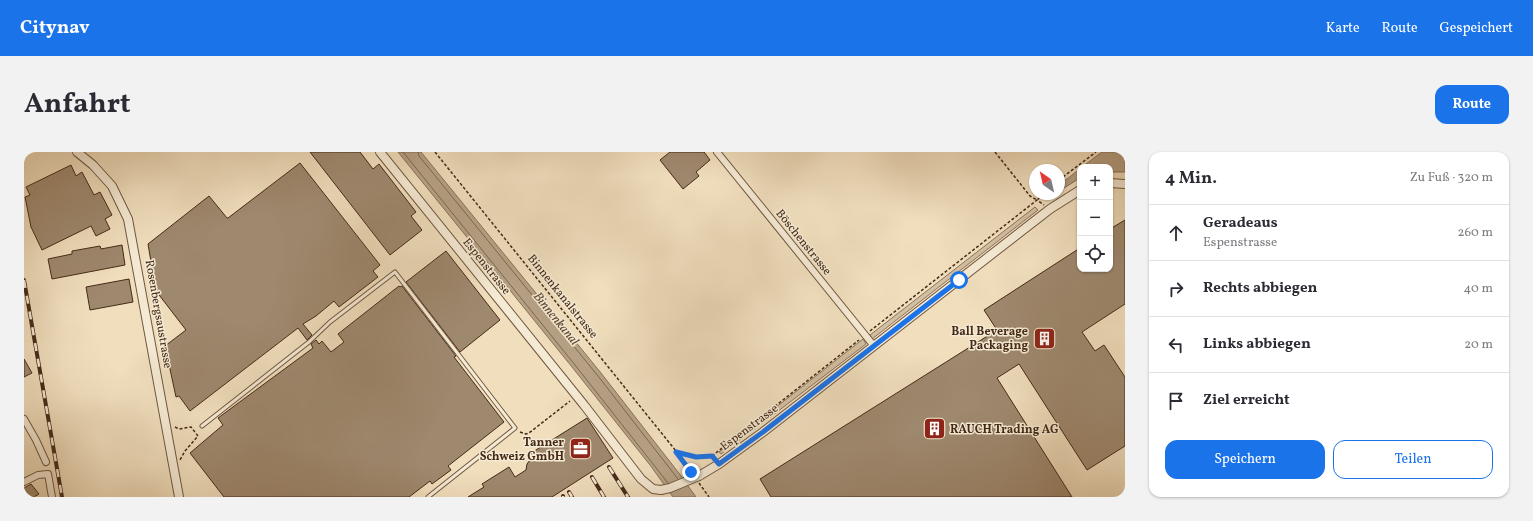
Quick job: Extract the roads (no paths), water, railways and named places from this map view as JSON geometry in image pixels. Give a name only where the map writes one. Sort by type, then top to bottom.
[{"type":"street","name":"Rosenbergsaustrasse","points":[[76,152],[93,165],[112,186],[128,219],[179,497]]},
{"type":"street","name":"Espenstrasse","points":[[380,152],[577,396],[641,479],[647,485],[659,492],[696,477],[719,464],[763,432],[1050,209],[1077,192]]},
{"type":"street","name":"Böschenstrasse","points":[[717,152],[874,346]]},
{"type":"street","points":[[1113,183],[1125,184]]},
{"type":"street","points":[[24,419],[46,462]]},
{"type":"street","points":[[24,482],[38,475],[48,474],[52,497]]},
{"type":"lane","points":[[202,426],[309,342],[330,322],[395,272],[515,428],[428,497]]},
{"type":"water","points":[[398,152],[421,152],[601,373],[696,497],[673,497],[650,465],[572,367]]},
{"type":"water","points":[[1102,152],[1123,152],[1125,155],[1125,172],[1113,172],[1113,164],[1086,164]]},
{"type":"water","points":[[1077,171],[1077,180],[1065,187],[1065,180]]},
{"type":"railway","points":[[24,280],[62,497]]},
{"type":"railway","points":[[609,467],[628,497]]},
{"type":"railway","points":[[592,477],[604,497]]},
{"type":"railway","points":[[569,492],[572,497]]},
{"type":"place","name":"Ball Beverage Packaging","points":[[1044,338]]},
{"type":"place","name":"RAUCH Trading AG","points":[[934,429]]},
{"type":"place","name":"Tanner Schweiz GmbH","points":[[580,449]]},
{"type":"water label","name":"Binnenkanal","points":[[557,318]]}]
